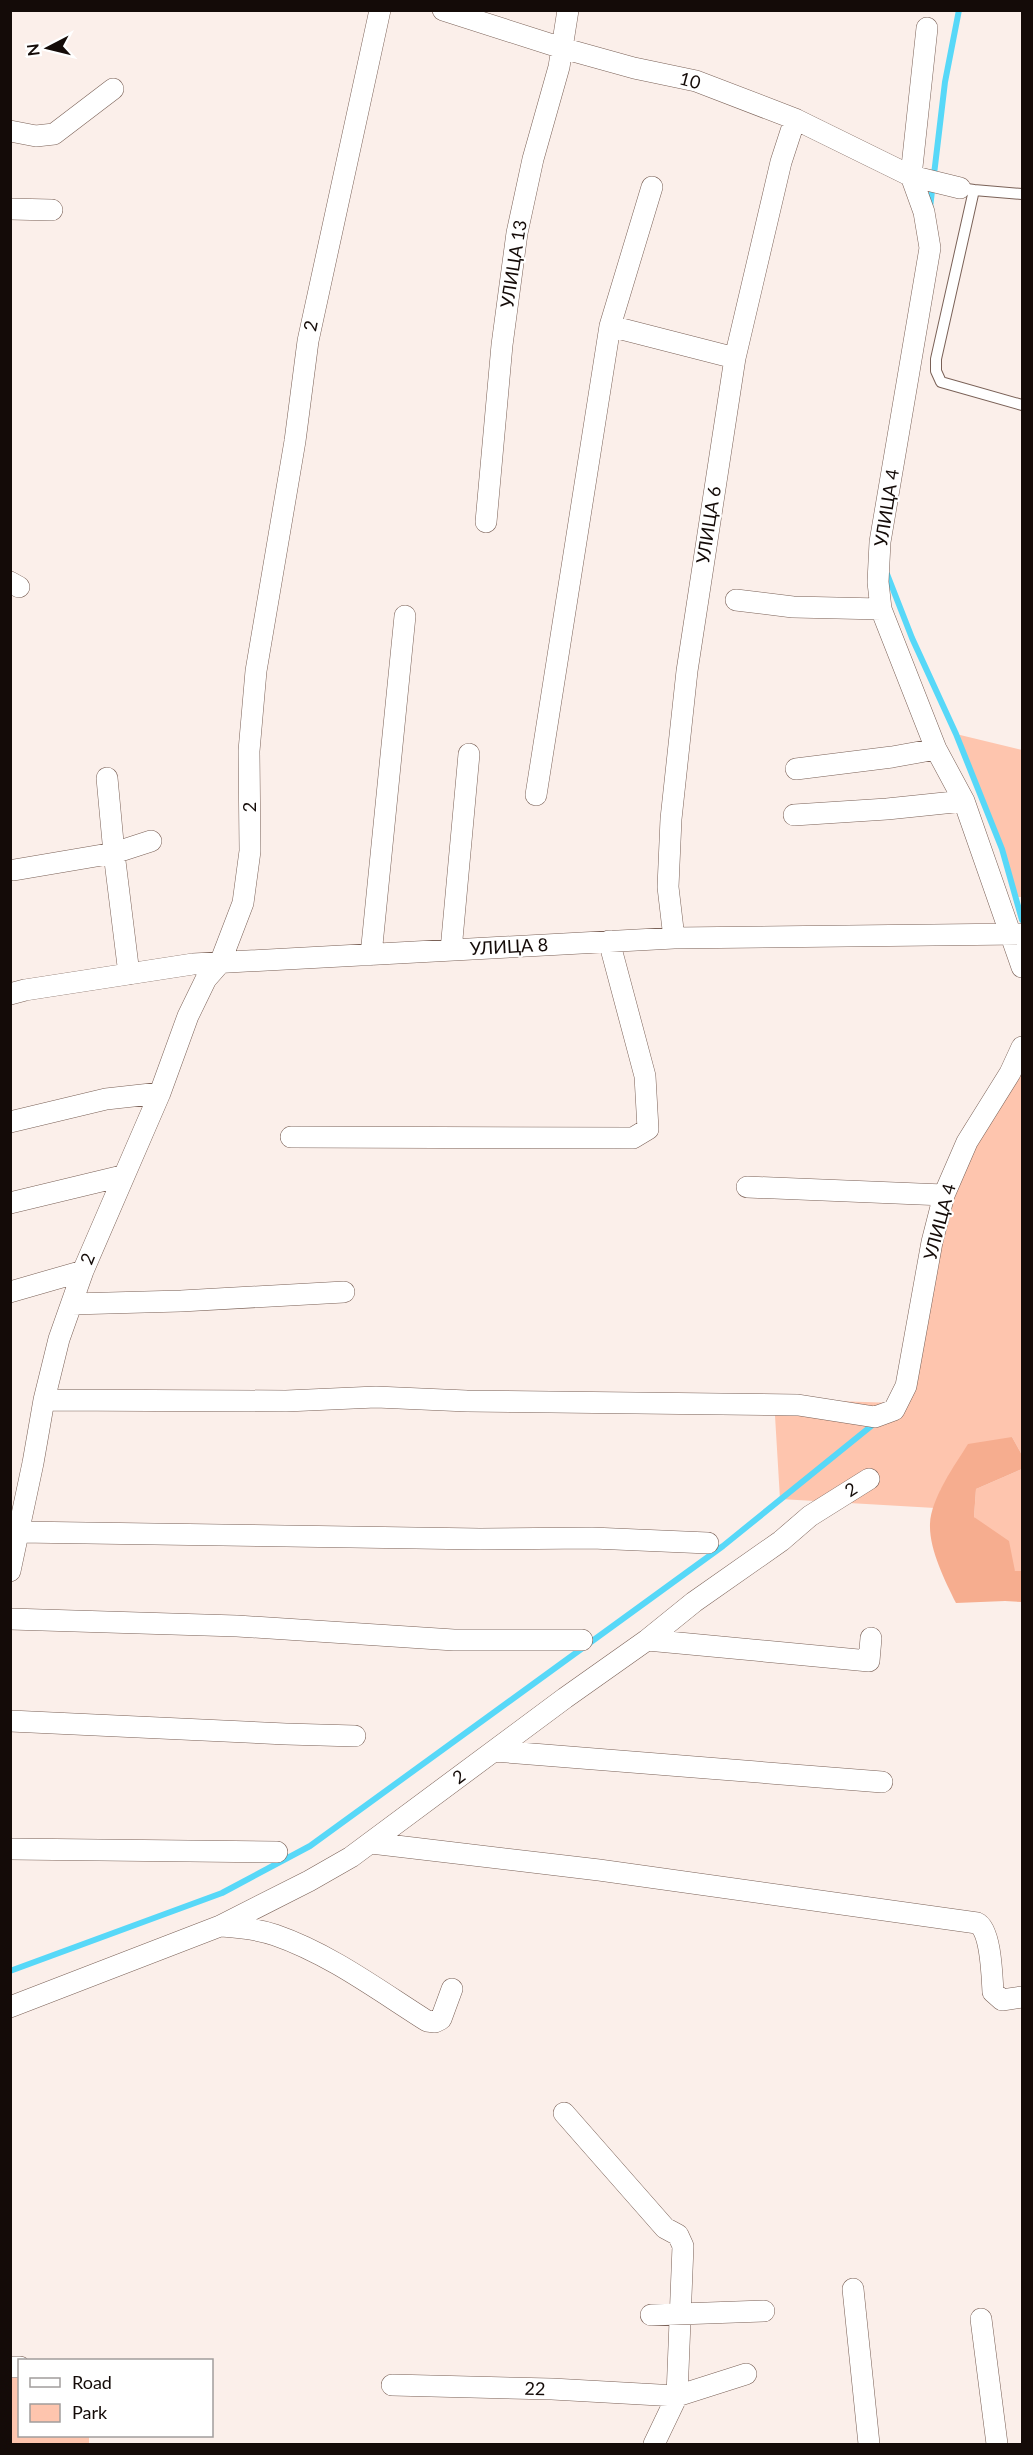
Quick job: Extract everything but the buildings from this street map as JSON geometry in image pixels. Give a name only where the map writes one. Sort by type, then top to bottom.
[{"type":"street","name":"2","points":[[10,1571],[20,1532],[44,1400],[59,1339],[83,1271],[159,1093],[188,1016],[206,979],[220,963],[243,903],[250,851],[249,751],[256,671],[295,441],[308,341],[380,10]]},
{"type":"street","name":"10","points":[[443,10],[562,48],[634,68],[696,81],[795,119],[919,178],[967,189]]},
{"type":"street","name":"УЛИЦА 13","points":[[486,522],[502,345],[517,233],[562,48],[568,10]]},
{"type":"street","name":"УЛИЦА 4","points":[[927,28],[919,178],[930,248],[880,542],[878,582],[881,609],[936,749],[964,801],[1017,934],[1023,967]]},
{"type":"street","points":[[10,131],[36,136],[54,134],[113,88]]},
{"type":"street","name":"УЛИЦА 6","points":[[674,938],[668,887],[671,819],[687,671],[735,358],[780,162],[795,119]]},
{"type":"street","points":[[536,795],[610,326],[652,187]]},
{"type":"street","points":[[10,209],[52,210]]},
{"type":"street","points":[[610,326],[735,358]]},
{"type":"street","points":[[736,600],[793,607],[881,609]]},
{"type":"street","points":[[371,955],[405,616]]},
{"type":"street","points":[[796,769],[936,749]]},
{"type":"street","points":[[451,950],[469,754]]},
{"type":"street","points":[[107,778],[129,974]]},
{"type":"street","points":[[794,814],[887,809],[964,801]]},
{"type":"street","points":[[14,870],[114,853],[151,841]]},
{"type":"street","name":"УЛИЦА 8","points":[[10,994],[193,964],[674,938],[1017,934]]},
{"type":"street","points":[[291,1137],[633,1138],[648,1129],[645,1076],[609,941]]},
{"type":"street","name":"УЛИЦА 4","points":[[44,1400],[286,1401],[376,1398],[798,1405],[875,1417],[894,1410],[906,1386],[932,1242],[944,1195],[967,1143],[1023,1047]]},
{"type":"street","points":[[10,1122],[106,1099],[159,1093]]},
{"type":"street","points":[[10,1203],[122,1176]]},
{"type":"street","points":[[747,1187],[944,1195]]},
{"type":"street","points":[[10,1292],[83,1271]]},
{"type":"street","points":[[72,1305],[344,1292]]},
{"type":"street","name":"2","points":[[10,2007],[220,1926],[309,1881],[371,1843],[565,1698],[647,1640],[694,1602],[781,1541],[810,1516],[869,1479]]},
{"type":"street","points":[[20,1532],[480,1539],[592,1538],[708,1544]]},
{"type":"street","points":[[10,1619],[237,1626],[454,1640],[582,1640]]},
{"type":"street","points":[[647,1640],[869,1661],[871,1638]]},
{"type":"street","points":[[10,1721],[355,1736]]},
{"type":"street","points":[[494,1751],[882,1782]]},
{"type":"street","points":[[371,1843],[599,1870],[977,1923],[984,1928],[993,1992],[1002,2000],[1023,1997]]},
{"type":"street","points":[[10,1849],[277,1852]]},
{"type":"street","points":[[220,1926],[250,1928],[275,1935],[330,1960],[427,2021],[435,2022],[441,2019],[452,1989]]},
{"type":"street","points":[[564,2113],[665,2228],[678,2235],[681,2240],[682,2315],[677,2396],[654,2445]]},
{"type":"street","points":[[853,2289],[869,2445]]},
{"type":"street","points":[[651,2315],[764,2311]]},
{"type":"street","points":[[981,2319],[997,2445]]},
{"type":"street","name":"22","points":[[392,2385],[552,2389],[677,2396],[746,2374]]},
{"type":"lane","points":[[1023,194],[967,189],[936,359],[936,371],[941,382],[1023,405]]},
{"type":"green space","points":[[956,734],[1022,750],[1022,897],[1016,897],[1002,849]]},
{"type":"green space","points":[[1022,1040],[1022,1455],[1012,1437],[941,1489],[935,1508],[780,1499],[774,1399],[895,1403],[936,1194],[964,1126],[1002,1074]]},
{"type":"green space","points":[[1022,1469],[1022,1571],[1015,1571],[974,1517],[976,1489]]},
{"type":"green space","points":[[11,2378],[18,2378],[18,2437],[89,2437],[89,2444],[11,2444]]},
{"type":"shaded area","points":[[1012,1437],[1022,1455],[1022,1469],[976,1489],[974,1517],[1009,1541],[1015,1571],[1022,1571],[1022,1602],[956,1603],[932,1544],[931,1514],[944,1482],[968,1444]]},
{"type":"waterway","points":[[930,208],[945,82],[959,10]]},
{"type":"waterway","points":[[887,574],[912,638],[956,734],[1002,849],[1022,920]]},
{"type":"waterway","points":[[10,1971],[222,1893],[310,1846],[723,1546],[875,1423]]}]
